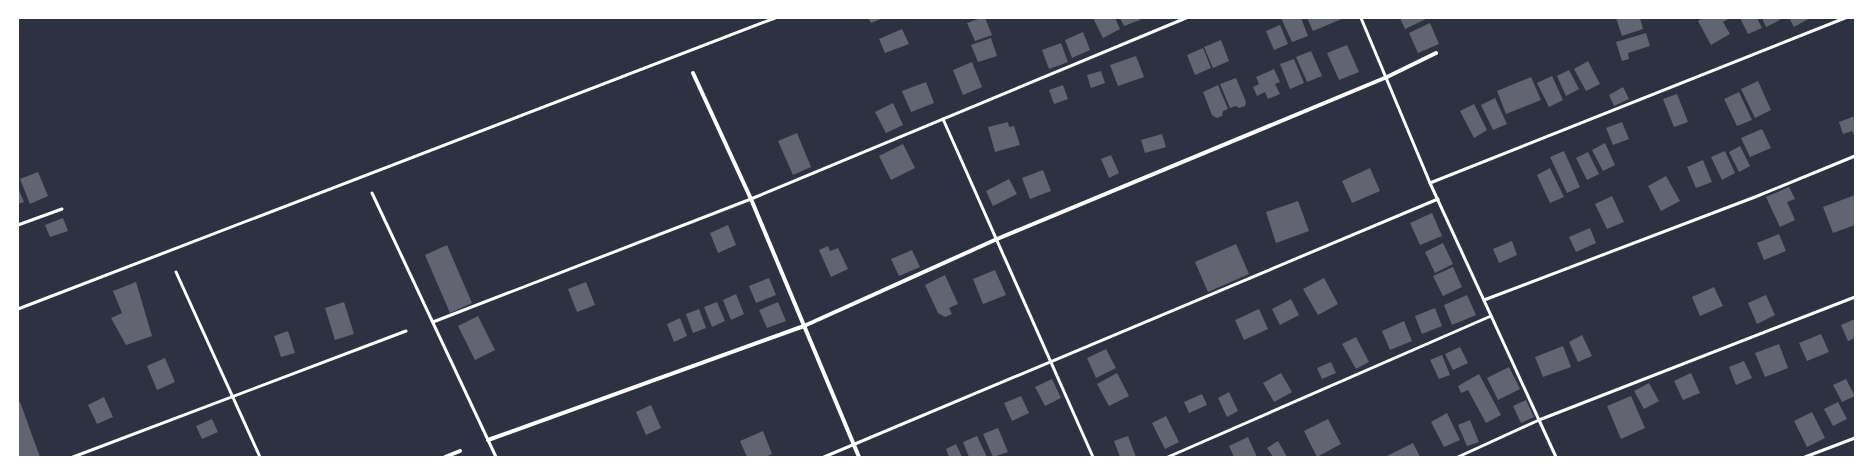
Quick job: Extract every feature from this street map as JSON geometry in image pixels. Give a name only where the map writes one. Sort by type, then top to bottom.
[{"type":"street","points":[[488,440],[804,326],[997,239],[1387,77],[1436,53]]},
{"type":"street","points":[[693,73],[751,199],[859,457]]},
{"type":"street","points":[[445,457],[460,451]]},
{"type":"lane","points":[[18,310],[775,18]]},
{"type":"lane","points":[[433,322],[751,199],[1186,18]]},
{"type":"lane","points":[[1361,18],[1387,77],[1430,183],[1556,457]]},
{"type":"lane","points":[[1430,183],[1845,18]]},
{"type":"lane","points":[[943,119],[1093,457]]},
{"type":"lane","points":[[1484,300],[1755,197],[1855,156]]},
{"type":"lane","points":[[372,193],[496,457]]},
{"type":"lane","points":[[824,457],[1438,199]]},
{"type":"lane","points":[[18,225],[62,210]]},
{"type":"lane","points":[[176,272],[260,457]]},
{"type":"lane","points":[[1458,457],[1539,420],[1855,298]]},
{"type":"lane","points":[[1168,457],[1491,316]]},
{"type":"lane","points":[[73,457],[406,331]]},
{"type":"lane","points":[[1805,457],[1855,438]]},
{"type":"building","points":[[868,18],[884,18],[871,23]]},
{"type":"building","points":[[985,18],[992,35],[975,41],[967,23]]},
{"type":"building","points":[[1093,18],[1115,18],[1120,29],[1103,38]]},
{"type":"building","points":[[1120,18],[1139,18],[1140,20],[1124,26]]},
{"type":"building","points":[[1281,18],[1301,18],[1308,36],[1292,42]]},
{"type":"building","points":[[1307,18],[1344,18],[1313,31]]},
{"type":"building","points":[[1400,18],[1428,18],[1405,29]]},
{"type":"building","points":[[1616,18],[1640,18],[1643,29],[1622,36]]},
{"type":"building","points":[[1703,18],[1730,18],[1723,22],[1730,34],[1711,45],[1698,21]]},
{"type":"building","points":[[1740,18],[1757,18],[1762,28],[1748,34]]},
{"type":"building","points":[[1762,18],[1779,18],[1780,20],[1766,27]]},
{"type":"building","points":[[1789,18],[1810,18],[1794,27]]},
{"type":"building","points":[[1430,23],[1439,44],[1418,53],[1409,33]]},
{"type":"building","points":[[1280,25],[1288,44],[1274,50],[1266,31]]},
{"type":"building","points":[[902,29],[909,44],[885,53],[879,39]]},
{"type":"building","points":[[1083,32],[1090,50],[1072,58],[1065,40]]},
{"type":"building","points":[[1646,33],[1650,46],[1628,53],[1629,59],[1622,61],[1616,42]]},
{"type":"building","points":[[991,38],[997,56],[978,62],[971,45]]},
{"type":"building","points":[[1221,40],[1229,61],[1213,68],[1204,47]]},
{"type":"building","points":[[1061,43],[1068,62],[1049,69],[1042,50]]},
{"type":"building","points":[[1347,45],[1359,72],[1339,80],[1327,53]]},
{"type":"building","points":[[1203,48],[1211,68],[1195,75],[1187,55]]},
{"type":"building","points":[[1311,51],[1322,76],[1307,82],[1296,57]]},
{"type":"building","points":[[1136,56],[1144,77],[1118,86],[1110,65]]},
{"type":"building","points":[[1294,59],[1304,83],[1290,89],[1280,64]]},
{"type":"building","points":[[1588,61],[1600,84],[1586,91],[1574,69]]},
{"type":"building","points":[[972,62],[982,87],[963,95],[953,70]]},
{"type":"building","points":[[1274,69],[1280,82],[1275,84],[1280,94],[1268,99],[1265,92],[1257,96],[1253,87],[1259,84],[1256,77]]},
{"type":"building","points":[[1569,70],[1579,89],[1566,96],[1557,76]]},
{"type":"building","points":[[1101,71],[1105,83],[1091,88],[1087,75]]},
{"type":"building","points":[[1552,76],[1563,100],[1549,107],[1537,83]]},
{"type":"building","points":[[1531,77],[1541,100],[1506,114],[1497,91]]},
{"type":"building","points":[[1236,78],[1246,102],[1245,106],[1230,108],[1220,84]]},
{"type":"building","points":[[1758,81],[1771,110],[1755,118],[1741,89]]},
{"type":"building","points":[[926,82],[934,103],[911,112],[902,91]]},
{"type":"building","points":[[1063,85],[1068,99],[1054,104],[1049,90]]},
{"type":"building","points":[[1218,85],[1228,109],[1223,111],[1222,116],[1217,118],[1212,115],[1203,92]]},
{"type":"building","points":[[1623,87],[1629,99],[1614,106],[1609,95]]},
{"type":"building","points":[[1739,92],[1752,120],[1737,126],[1724,99]]},
{"type":"building","points":[[1677,94],[1688,122],[1674,127],[1663,99]]},
{"type":"building","points":[[1495,98],[1507,124],[1493,130],[1481,105]]},
{"type":"building","points":[[893,103],[903,125],[886,133],[875,112]]},
{"type":"building","points":[[1474,104],[1487,130],[1474,138],[1460,111]]},
{"type":"building","points":[[1855,116],[1855,137],[1852,131],[1843,134],[1839,122]]},
{"type":"building","points":[[1008,122],[1009,127],[1014,126],[1020,145],[995,152],[988,127]]},
{"type":"building","points":[[1622,122],[1629,139],[1613,145],[1606,128]]},
{"type":"building","points":[[1762,129],[1771,148],[1750,157],[1741,138]]},
{"type":"building","points":[[797,133],[811,167],[793,175],[778,141]]},
{"type":"building","points":[[1162,134],[1166,147],[1145,153],[1141,140]]},
{"type":"building","points":[[1605,143],[1615,165],[1603,171],[1592,150]]},
{"type":"building","points":[[903,144],[915,168],[891,180],[879,156]]},
{"type":"building","points":[[1740,146],[1750,166],[1739,172],[1729,152]]},
{"type":"building","points":[[1564,151],[1580,187],[1567,193],[1550,157]]},
{"type":"building","points":[[1725,151],[1735,173],[1722,180],[1711,157]]},
{"type":"building","points":[[1588,152],[1599,174],[1587,180],[1576,158]]},
{"type":"building","points":[[1111,155],[1119,173],[1109,178],[1101,159]]},
{"type":"building","points":[[1703,160],[1712,182],[1696,188],[1687,167]]},
{"type":"building","points":[[1370,168],[1380,191],[1352,203],[1342,181]]},
{"type":"building","points":[[1550,168],[1564,197],[1550,203],[1537,175]]},
{"type":"building","points":[[1043,170],[1051,191],[1030,199],[1022,178]]},
{"type":"building","points":[[38,172],[48,196],[30,204],[20,179]]},
{"type":"building","points":[[1666,176],[1680,201],[1661,211],[1648,186]]},
{"type":"building","points":[[1009,179],[1017,194],[993,206],[986,191]]},
{"type":"building","points":[[1789,187],[1795,199],[1787,202],[1795,220],[1780,227],[1766,197]]},
{"type":"building","points":[[18,188],[24,202],[18,204]]},
{"type":"building","points":[[1855,195],[1855,225],[1833,233],[1823,207]]},
{"type":"building","points":[[1612,196],[1624,222],[1607,229],[1595,204]]},
{"type":"building","points":[[1298,201],[1309,231],[1276,243],[1266,212]]},
{"type":"building","points":[[1432,213],[1442,236],[1420,245],[1410,223]]},
{"type":"building","points":[[63,218],[68,231],[50,237],[45,225]]},
{"type":"building","points":[[728,225],[736,245],[718,253],[710,233]]},
{"type":"building","points":[[1590,228],[1596,243],[1576,252],[1569,237]]},
{"type":"building","points":[[1779,234],[1786,251],[1764,260],[1757,243]]},
{"type":"building","points":[[1512,241],[1517,255],[1499,263],[1493,249]]},
{"type":"building","points":[[1443,243],[1453,264],[1435,273],[1425,252]]},
{"type":"building","points":[[1236,244],[1249,274],[1208,292],[1195,262]]},
{"type":"building","points":[[447,245],[472,303],[450,313],[425,255]]},
{"type":"building","points":[[828,246],[830,251],[838,248],[848,269],[831,277],[819,250]]},
{"type":"building","points":[[912,250],[920,267],[899,276],[891,259]]},
{"type":"building","points":[[1453,267],[1462,287],[1443,296],[1433,276]]},
{"type":"building","points":[[995,270],[1006,295],[983,304],[973,279]]},
{"type":"building","points":[[945,275],[958,304],[949,308],[952,314],[945,317],[938,313],[925,285]]},
{"type":"building","points":[[769,278],[776,295],[756,303],[749,286]]},
{"type":"building","points":[[1324,278],[1338,304],[1318,315],[1303,289]]},
{"type":"building","points":[[136,282],[152,336],[126,345],[111,318],[122,313],[113,291]]},
{"type":"building","points":[[586,282],[595,305],[577,312],[568,289]]},
{"type":"building","points":[[1714,287],[1723,306],[1700,316],[1692,297]]},
{"type":"building","points":[[736,294],[744,314],[731,320],[723,300]]},
{"type":"building","points":[[1467,295],[1476,315],[1452,325],[1444,305]]},
{"type":"building","points":[[1766,295],[1775,315],[1757,324],[1748,303]]},
{"type":"building","points":[[1291,299],[1299,315],[1280,325],[1272,309]]},
{"type":"building","points":[[344,302],[354,334],[335,340],[325,308]]},
{"type":"building","points":[[717,302],[725,321],[712,327],[704,307]]},
{"type":"building","points":[[778,302],[786,321],[767,328],[759,310]]},
{"type":"building","points":[[1435,308],[1442,326],[1422,334],[1415,316]]},
{"type":"building","points":[[699,309],[706,328],[693,333],[686,314]]},
{"type":"building","points":[[1259,309],[1268,329],[1244,340],[1235,320]]},
{"type":"building","points":[[478,316],[495,350],[475,360],[458,326]]},
{"type":"building","points":[[680,318],[687,336],[674,342],[667,324]]},
{"type":"building","points":[[1855,319],[1855,338],[1848,341],[1841,325]]},
{"type":"building","points":[[1404,321],[1412,341],[1390,350],[1382,331]]},
{"type":"building","points":[[288,331],[295,353],[281,357],[274,336]]},
{"type":"building","points":[[1821,334],[1829,352],[1807,361],[1799,343]]},
{"type":"building","points":[[1582,335],[1592,356],[1578,362],[1569,342]]},
{"type":"building","points":[[1356,337],[1369,362],[1356,369],[1342,344]]},
{"type":"building","points":[[1779,344],[1788,368],[1765,377],[1755,353]]},
{"type":"building","points":[[1563,346],[1571,367],[1543,377],[1535,357]]},
{"type":"building","points":[[1460,347],[1468,363],[1453,370],[1445,354]]},
{"type":"building","points":[[1106,349],[1116,368],[1096,378],[1087,358]]},
{"type":"building","points":[[1442,355],[1450,375],[1439,379],[1430,360]]},
{"type":"building","points":[[165,358],[175,382],[157,390],[147,366]]},
{"type":"building","points":[[1744,361],[1752,378],[1736,385],[1729,367]]},
{"type":"building","points":[[1331,362],[1336,373],[1322,379],[1317,368]]},
{"type":"building","points":[[1509,367],[1520,389],[1498,400],[1487,378]]},
{"type":"building","points":[[1117,373],[1129,396],[1109,406],[1097,384]]},
{"type":"building","points":[[1281,373],[1292,392],[1274,402],[1263,383]]},
{"type":"building","points":[[1691,373],[1700,393],[1683,400],[1674,381]]},
{"type":"building","points":[[1479,374],[1501,415],[1486,423],[1468,390],[1461,393],[1458,386]]},
{"type":"building","points":[[1052,379],[1061,398],[1045,406],[1035,387]]},
{"type":"building","points":[[1846,379],[1855,396],[1842,402],[1833,385]]},
{"type":"building","points":[[1649,383],[1659,401],[1644,409],[1634,391]]},
{"type":"building","points":[[1229,392],[1238,411],[1227,417],[1218,398]]},
{"type":"building","points":[[1202,394],[1207,405],[1189,413],[1184,402]]},
{"type":"building","points":[[1021,396],[1029,413],[1012,421],[1004,403]]},
{"type":"building","points":[[1631,396],[1645,428],[1621,439],[1607,406]]},
{"type":"building","points":[[104,397],[113,417],[97,424],[88,405]]},
{"type":"building","points":[[1526,400],[1534,417],[1521,423],[1513,406]]},
{"type":"building","points":[[20,402],[40,457],[20,457],[18,453],[18,403]]},
{"type":"building","points":[[1838,402],[1847,419],[1833,426],[1824,409]]},
{"type":"building","points":[[651,405],[661,428],[646,435],[636,412]]},
{"type":"building","points":[[1812,412],[1825,438],[1807,447],[1794,421]]},
{"type":"building","points":[[1447,413],[1460,440],[1444,447],[1431,422]]},
{"type":"building","points":[[1166,416],[1179,442],[1165,449],[1152,423]]},
{"type":"building","points":[[212,419],[218,432],[202,439],[196,426]]},
{"type":"building","points":[[1328,419],[1341,444],[1317,457],[1304,431]]},
{"type":"building","points":[[1470,420],[1479,442],[1467,446],[1458,425]]},
{"type":"building","points":[[998,428],[1008,452],[993,457],[983,434]]},
{"type":"building","points":[[763,431],[772,454],[765,457],[747,457],[740,441]]},
{"type":"building","points":[[977,436],[987,457],[969,457],[963,442]]},
{"type":"building","points":[[1128,436],[1136,457],[1120,457],[1114,441]]},
{"type":"building","points":[[1248,437],[1257,457],[1234,457],[1229,446]]},
{"type":"building","points":[[1278,441],[1287,457],[1273,457],[1267,448]]},
{"type":"building","points":[[1413,443],[1420,457],[1385,457]]},
{"type":"building","points":[[956,444],[962,457],[949,457],[946,449]]}]
